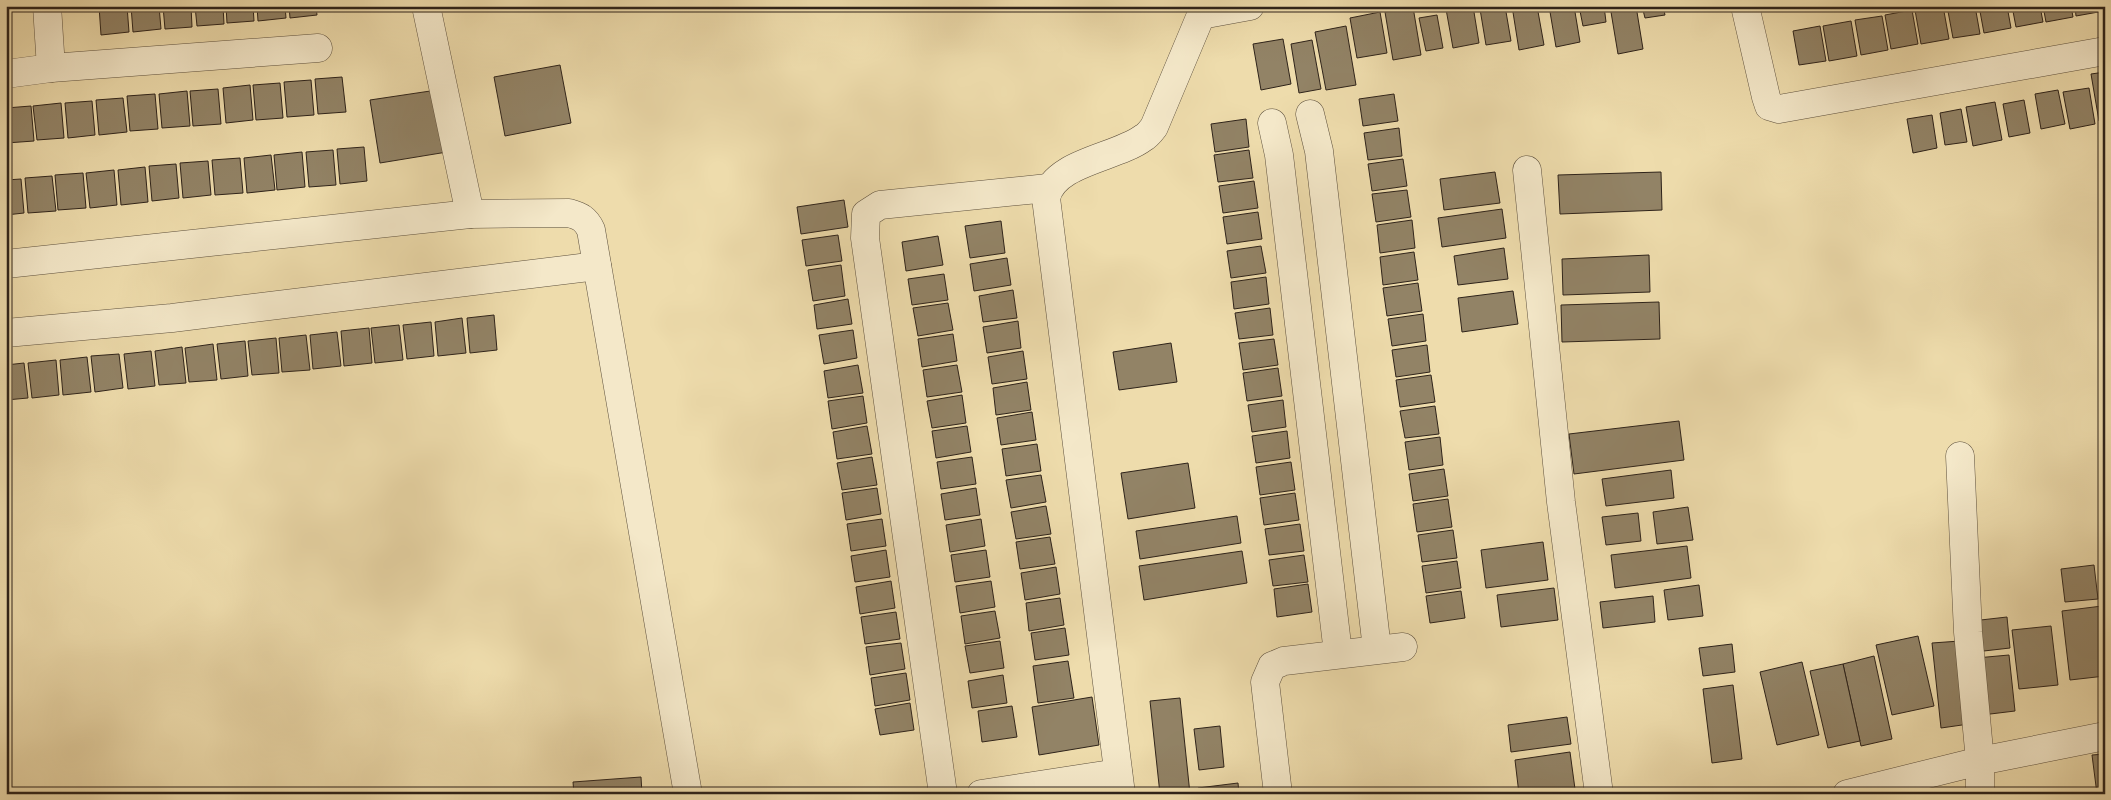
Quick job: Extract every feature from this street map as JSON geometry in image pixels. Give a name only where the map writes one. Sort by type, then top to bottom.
[{"type":"street","points":[[47,6],[51,68]]},
{"type":"street","points":[[426,6],[470,214]]},
{"type":"street","points":[[981,794],[1119,783],[1046,207],[1048,188],[1060,176],[1143,138],[1154,127],[1200,10],[1250,6]]},
{"type":"street","points":[[1745,6],[1766,97],[1769,106],[1779,109],[2105,51]]},
{"type":"street","points":[[6,74],[51,68],[318,48]]},
{"type":"street","points":[[1278,794],[1265,682],[1272,666],[1284,661],[1390,648],[1319,151],[1310,114]]},
{"type":"street","points":[[1272,123],[1279,155],[1338,653]]},
{"type":"street","points":[[1279,155],[1319,151]]},
{"type":"street","points":[[1527,170],[1561,502],[1599,794]]},
{"type":"street","points":[[943,794],[865,238],[866,214],[880,205],[1048,188]]},
{"type":"street","points":[[6,264],[470,214],[569,213],[580,216],[588,222],[591,230],[688,794]]},
{"type":"street","points":[[6,333],[172,318],[597,266]]},
{"type":"street","points":[[1960,456],[1968,632],[1980,762],[1980,794]]},
{"type":"street","points":[[1847,794],[1980,762],[2105,736]]},
{"type":"building","points":[[99,6],[127,6],[129,32],[101,35]]},
{"type":"building","points":[[131,6],[159,6],[161,29],[133,32]]},
{"type":"building","points":[[163,6],[191,6],[192,27],[165,29]]},
{"type":"building","points":[[195,6],[223,6],[224,24],[197,26]]},
{"type":"building","points":[[226,6],[253,6],[254,21],[227,23]]},
{"type":"building","points":[[257,6],[285,6],[286,18],[258,21]]},
{"type":"building","points":[[289,6],[316,6],[317,15],[290,18]]},
{"type":"building","points":[[1458,6],[1473,6],[1479,43],[1453,48],[1446,9]]},
{"type":"building","points":[[1492,6],[1505,6],[1511,41],[1486,45],[1480,9]]},
{"type":"building","points":[[1512,6],[1537,6],[1544,45],[1519,50]]},
{"type":"building","points":[[1549,6],[1574,6],[1580,42],[1556,47]]},
{"type":"building","points":[[1579,6],[1604,6],[1606,22],[1583,26]]},
{"type":"building","points":[[1610,6],[1636,6],[1643,49],[1618,54]]},
{"type":"building","points":[[1642,6],[1663,6],[1665,15],[1645,18]]},
{"type":"building","points":[[1675,6],[1702,6],[1702,7],[1676,11]]},
{"type":"building","points":[[1943,6],[1949,39],[1921,44],[1915,10]]},
{"type":"building","points":[[1947,6],[1975,6],[1980,34],[1953,38]]},
{"type":"building","points":[[1979,6],[2007,6],[2011,28],[1984,33]]},
{"type":"building","points":[[2012,6],[2040,6],[2043,22],[2016,27]]},
{"type":"building","points":[[2043,6],[2071,6],[2073,17],[2046,22]]},
{"type":"building","points":[[2075,6],[2103,6],[2104,11],[2076,16]]},
{"type":"building","points":[[1413,7],[1421,55],[1393,60],[1385,12]]},
{"type":"building","points":[[1912,10],[1918,44],[1891,49],[1885,15]]},
{"type":"building","points":[[1380,12],[1387,53],[1357,58],[1350,18]]},
{"type":"building","points":[[1437,15],[1443,48],[1426,51],[1419,18]]},
{"type":"building","points":[[1882,16],[1888,50],[1861,55],[1855,20]]},
{"type":"building","points":[[1851,21],[1857,56],[1829,61],[1823,26]]},
{"type":"building","points":[[1346,26],[1356,85],[1326,90],[1315,32]]},
{"type":"building","points":[[1820,26],[1826,61],[1799,65],[1793,31]]},
{"type":"building","points":[[1283,39],[1291,84],[1261,90],[1253,44]]},
{"type":"building","points":[[1312,40],[1321,89],[1299,93],[1291,44]]},
{"type":"building","points":[[560,65],[571,123],[505,136],[494,77]]},
{"type":"building","points":[[2105,72],[2105,120],[2099,121],[2091,74]]},
{"type":"building","points":[[342,77],[346,112],[318,114],[315,79]]},
{"type":"building","points":[[311,80],[314,115],[287,117],[284,82]]},
{"type":"building","points":[[280,83],[283,118],[256,120],[253,85]]},
{"type":"building","points":[[250,85],[253,120],[226,123],[223,88]]},
{"type":"building","points":[[2089,88],[2095,124],[2070,129],[2063,92]]},
{"type":"building","points":[[218,89],[221,124],[193,126],[190,91]]},
{"type":"building","points":[[437,90],[447,152],[380,163],[370,100]]},
{"type":"building","points":[[2058,90],[2065,124],[2041,129],[2035,94]]},
{"type":"building","points":[[187,91],[190,126],[162,128],[159,94]]},
{"type":"building","points":[[155,94],[158,129],[130,131],[127,96]]},
{"type":"building","points":[[1394,94],[1398,121],[1363,126],[1359,99]]},
{"type":"building","points":[[123,98],[127,132],[99,135],[96,100]]},
{"type":"building","points":[[2024,100],[2030,133],[2009,137],[2003,104]]},
{"type":"building","points":[[92,101],[95,135],[68,138],[65,103]]},
{"type":"building","points":[[1995,102],[2002,140],[1973,146],[1966,107]]},
{"type":"building","points":[[61,103],[64,138],[37,140],[33,106]]},
{"type":"building","points":[[31,106],[34,141],[6,143],[6,108]]},
{"type":"building","points":[[1961,109],[1967,142],[1945,145],[1940,113]]},
{"type":"building","points":[[1932,115],[1937,148],[1913,153],[1907,119]]},
{"type":"building","points":[[1246,119],[1249,147],[1215,152],[1211,124]]},
{"type":"building","points":[[1399,128],[1402,156],[1368,160],[1364,133]]},
{"type":"building","points":[[364,147],[367,181],[340,184],[337,149]]},
{"type":"building","points":[[333,150],[336,185],[309,187],[306,152]]},
{"type":"building","points":[[1249,150],[1253,178],[1218,182],[1214,155]]},
{"type":"building","points":[[302,152],[305,187],[277,190],[274,155]]},
{"type":"building","points":[[271,155],[275,190],[247,193],[244,158]]},
{"type":"building","points":[[240,158],[243,193],[215,195],[212,160]]},
{"type":"building","points":[[1403,159],[1407,186],[1372,191],[1368,164]]},
{"type":"building","points":[[208,161],[211,195],[183,198],[180,163]]},
{"type":"building","points":[[176,164],[179,198],[152,201],[149,166]]},
{"type":"building","points":[[145,167],[148,202],[121,205],[118,170]]},
{"type":"building","points":[[114,170],[117,205],[90,208],[86,173]]},
{"type":"building","points":[[1495,172],[1500,203],[1444,210],[1440,179]]},
{"type":"building","points":[[1661,172],[1662,210],[1560,214],[1558,175]]},
{"type":"building","points":[[83,173],[86,208],[58,210],[55,175]]},
{"type":"building","points":[[52,176],[56,211],[28,213],[25,178]]},
{"type":"building","points":[[21,179],[24,213],[6,215],[6,180]]},
{"type":"building","points":[[1254,181],[1258,208],[1223,213],[1219,186]]},
{"type":"building","points":[[1407,190],[1411,217],[1376,222],[1372,194]]},
{"type":"building","points":[[844,200],[848,227],[801,234],[797,207]]},
{"type":"building","points":[[1502,209],[1506,238],[1442,247],[1438,218]]},
{"type":"building","points":[[1258,212],[1262,239],[1227,244],[1223,217]]},
{"type":"building","points":[[1412,220],[1415,248],[1380,253],[1377,225]]},
{"type":"building","points":[[1001,221],[1005,253],[970,258],[965,226]]},
{"type":"building","points":[[838,235],[842,261],[806,266],[802,240]]},
{"type":"building","points":[[938,236],[943,265],[906,271],[902,242]]},
{"type":"building","points":[[1261,246],[1266,273],[1231,278],[1227,251]]},
{"type":"building","points":[[1504,248],[1508,279],[1458,285],[1454,256]]},
{"type":"building","points":[[1414,252],[1418,280],[1383,285],[1380,257]]},
{"type":"building","points":[[1649,255],[1650,292],[1563,295],[1562,259]]},
{"type":"building","points":[[1007,258],[1011,285],[974,291],[970,264]]},
{"type":"building","points":[[841,265],[845,296],[813,301],[808,270]]},
{"type":"building","points":[[944,274],[948,300],[912,305],[908,279]]},
{"type":"building","points":[[1266,277],[1269,304],[1234,309],[1231,282]]},
{"type":"building","points":[[1418,283],[1422,311],[1387,316],[1383,288]]},
{"type":"building","points":[[1013,290],[1017,318],[983,322],[979,296]]},
{"type":"building","points":[[1513,291],[1518,324],[1462,332],[1458,298]]},
{"type":"building","points":[[848,299],[852,324],[817,329],[814,305]]},
{"type":"building","points":[[1659,302],[1660,339],[1562,342],[1561,305]]},
{"type":"building","points":[[948,303],[953,330],[918,336],[913,308]]},
{"type":"building","points":[[1270,308],[1273,335],[1239,339],[1235,313]]},
{"type":"building","points":[[1423,314],[1426,341],[1392,346],[1388,319]]},
{"type":"building","points":[[494,315],[497,350],[470,353],[467,318]]},
{"type":"building","points":[[462,318],[466,353],[438,356],[435,322]]},
{"type":"building","points":[[1018,321],[1021,348],[987,353],[983,327]]},
{"type":"building","points":[[431,322],[434,356],[407,359],[403,325]]},
{"type":"building","points":[[399,325],[403,360],[375,363],[371,328]]},
{"type":"building","points":[[369,328],[372,363],[344,366],[341,331]]},
{"type":"building","points":[[853,330],[857,358],[824,364],[819,335]]},
{"type":"building","points":[[337,332],[341,366],[313,369],[310,335]]},
{"type":"building","points":[[953,334],[957,361],[922,367],[918,339]]},
{"type":"building","points":[[306,335],[310,370],[282,372],[279,338]]},
{"type":"building","points":[[276,338],[279,373],[252,375],[248,341]]},
{"type":"building","points":[[1274,339],[1278,365],[1243,370],[1239,343]]},
{"type":"building","points":[[245,341],[248,376],[221,379],[217,344]]},
{"type":"building","points":[[1171,343],[1177,382],[1119,390],[1113,352]]},
{"type":"building","points":[[213,344],[217,380],[189,382],[185,348]]},
{"type":"building","points":[[1427,345],[1430,372],[1396,377],[1392,350]]},
{"type":"building","points":[[182,347],[186,383],[159,385],[155,351]]},
{"type":"building","points":[[151,351],[155,386],[128,389],[124,354]]},
{"type":"building","points":[[1023,351],[1027,379],[992,384],[988,357]]},
{"type":"building","points":[[119,354],[123,388],[95,392],[91,356]]},
{"type":"building","points":[[87,357],[91,392],[63,395],[60,360]]},
{"type":"building","points":[[56,360],[59,395],[32,398],[28,363]]},
{"type":"building","points":[[24,363],[28,398],[6,400],[6,365]]},
{"type":"building","points":[[858,365],[863,393],[828,398],[824,371]]},
{"type":"building","points":[[957,365],[962,392],[927,397],[923,370]]},
{"type":"building","points":[[1278,368],[1282,396],[1247,401],[1243,373]]},
{"type":"building","points":[[1431,375],[1435,402],[1400,407],[1396,380]]},
{"type":"building","points":[[1027,382],[1031,410],[996,415],[993,388]]},
{"type":"building","points":[[962,395],[966,423],[932,428],[927,401]]},
{"type":"building","points":[[863,396],[867,423],[832,429],[828,401]]},
{"type":"building","points":[[1283,400],[1286,427],[1252,432],[1248,405]]},
{"type":"building","points":[[1435,406],[1439,434],[1405,438],[1400,411]]},
{"type":"building","points":[[1032,412],[1036,440],[1001,445],[997,418]]},
{"type":"building","points":[[1679,421],[1684,460],[1574,474],[1569,434]]},
{"type":"building","points":[[867,426],[872,454],[837,459],[833,432]]},
{"type":"building","points":[[967,426],[971,452],[936,458],[932,431]]},
{"type":"building","points":[[1287,431],[1290,458],[1256,463],[1252,436]]},
{"type":"building","points":[[1440,437],[1443,465],[1409,470],[1405,442]]},
{"type":"building","points":[[1037,444],[1041,471],[1006,476],[1002,449]]},
{"type":"building","points":[[872,457],[877,485],[842,490],[837,463]]},
{"type":"building","points":[[972,457],[976,484],[941,489],[937,462]]},
{"type":"building","points":[[1291,462],[1295,490],[1260,495],[1256,467]]},
{"type":"building","points":[[1188,463],[1195,508],[1128,519],[1121,473]]},
{"type":"building","points":[[1444,469],[1448,496],[1413,501],[1409,474]]},
{"type":"building","points":[[1671,470],[1674,498],[1606,506],[1602,479]]},
{"type":"building","points":[[1041,475],[1046,502],[1011,508],[1006,480]]},
{"type":"building","points":[[877,488],[881,514],[846,520],[842,493]]},
{"type":"building","points":[[976,488],[980,515],[945,520],[941,494]]},
{"type":"building","points":[[1295,493],[1299,520],[1264,525],[1260,498]]},
{"type":"building","points":[[1448,499],[1452,527],[1417,532],[1413,504]]},
{"type":"building","points":[[1046,506],[1051,534],[1016,539],[1011,512]]},
{"type":"building","points":[[1688,507],[1693,540],[1657,544],[1653,512]]},
{"type":"building","points":[[1638,513],[1641,541],[1606,545],[1602,517]]},
{"type":"building","points":[[1237,516],[1241,543],[1140,559],[1136,531]]},
{"type":"building","points":[[882,519],[886,546],[851,551],[847,524]]},
{"type":"building","points":[[981,519],[985,546],[950,552],[946,525]]},
{"type":"building","points":[[1300,524],[1304,551],[1269,555],[1265,529]]},
{"type":"building","points":[[1453,530],[1457,558],[1422,562],[1418,535]]},
{"type":"building","points":[[1050,537],[1055,564],[1020,569],[1016,542]]},
{"type":"building","points":[[1543,542],[1548,580],[1486,588],[1481,550]]},
{"type":"building","points":[[1687,546],[1691,578],[1615,588],[1611,555]]},
{"type":"building","points":[[886,550],[890,577],[855,582],[851,556]]},
{"type":"building","points":[[986,550],[990,577],[955,582],[951,555]]},
{"type":"building","points":[[1242,551],[1247,583],[1144,600],[1139,566]]},
{"type":"building","points":[[1304,555],[1308,582],[1273,586],[1269,560]]},
{"type":"building","points":[[1457,561],[1461,588],[1426,593],[1422,566]]},
{"type":"building","points":[[2094,565],[2098,599],[2065,602],[2061,569]]},
{"type":"building","points":[[1056,567],[1060,594],[1025,600],[1021,573]]},
{"type":"building","points":[[891,581],[895,608],[860,614],[856,587]]},
{"type":"building","points":[[991,581],[995,607],[960,613],[956,586]]},
{"type":"building","points":[[1308,584],[1312,612],[1277,617],[1274,589]]},
{"type":"building","points":[[1699,585],[1703,616],[1668,620],[1664,590]]},
{"type":"building","points":[[1554,588],[1558,620],[1501,627],[1497,595]]},
{"type":"building","points":[[1461,591],[1465,618],[1430,623],[1426,596]]},
{"type":"building","points":[[1653,596],[1655,622],[1603,628],[1600,602]]},
{"type":"building","points":[[1060,598],[1064,625],[1029,631],[1026,603]]},
{"type":"building","points":[[2102,606],[2105,635],[2105,676],[2070,680],[2062,611]]},
{"type":"building","points":[[995,611],[1000,638],[965,644],[961,616]]},
{"type":"building","points":[[896,612],[900,639],[865,644],[861,617]]},
{"type":"building","points":[[2007,617],[2010,648],[1975,652],[1972,621]]},
{"type":"building","points":[[2051,626],[2058,685],[2019,689],[2012,630]]},
{"type":"building","points":[[1065,628],[1069,655],[1035,660],[1031,633]]},
{"type":"building","points":[[1918,636],[1934,706],[1892,715],[1876,645]]},
{"type":"building","points":[[1000,641],[1004,668],[970,673],[965,646]]},
{"type":"building","points":[[1960,641],[1969,724],[1941,728],[1932,643]]},
{"type":"building","points":[[901,643],[905,669],[870,675],[866,647]]},
{"type":"building","points":[[1732,644],[1735,672],[1703,676],[1699,648]]},
{"type":"building","points":[[2009,655],[2015,711],[1982,715],[1976,658]]},
{"type":"building","points":[[1874,656],[1892,739],[1861,746],[1843,664]]},
{"type":"building","points":[[1068,661],[1074,698],[1038,703],[1033,666]]},
{"type":"building","points":[[1802,662],[1819,735],[1777,745],[1760,672]]},
{"type":"building","points":[[1843,664],[1860,741],[1828,748],[1810,671]]},
{"type":"building","points":[[906,673],[910,700],[875,706],[871,678]]},
{"type":"building","points":[[1003,675],[1007,703],[972,708],[968,681]]},
{"type":"building","points":[[1733,685],[1742,759],[1712,763],[1703,689]]},
{"type":"building","points":[[1092,697],[1099,745],[1039,755],[1032,707]]},
{"type":"building","points":[[1180,698],[1190,794],[1160,794],[1150,701]]},
{"type":"building","points":[[910,703],[914,730],[880,735],[875,709]]},
{"type":"building","points":[[1012,706],[1017,737],[982,742],[978,711]]},
{"type":"building","points":[[1567,717],[1571,744],[1511,752],[1508,725]]},
{"type":"building","points":[[1220,726],[1224,767],[1199,770],[1194,729]]},
{"type":"building","points":[[1570,752],[1575,789],[1541,794],[1519,794],[1515,760]]},
{"type":"building","points":[[2105,754],[2105,794],[2097,794],[2092,755]]},
{"type":"building","points":[[641,777],[642,794],[574,794],[573,782]]},
{"type":"building","points":[[1238,783],[1239,794],[1198,794],[1198,788]]}]
